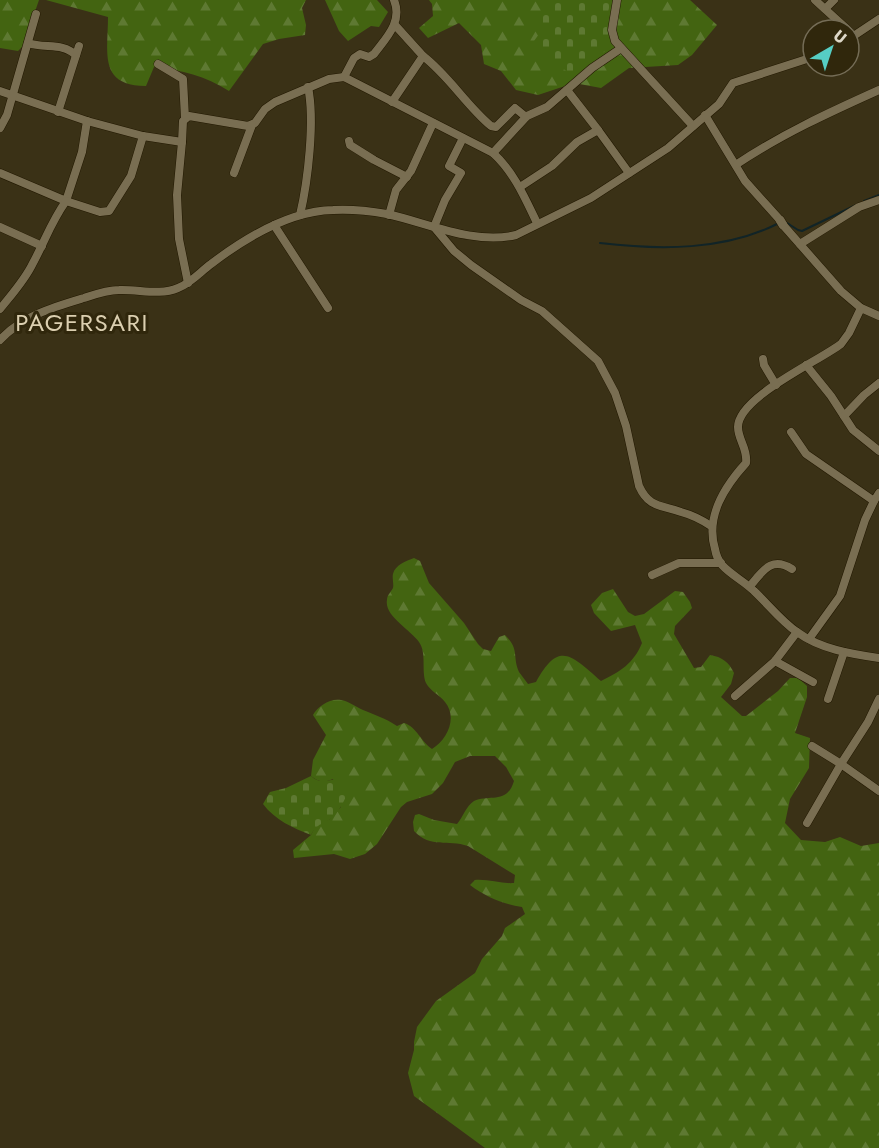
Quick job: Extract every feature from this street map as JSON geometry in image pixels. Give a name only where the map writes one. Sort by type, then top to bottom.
[{"type":"street","points":[[344,77],[354,58],[360,54],[369,57],[374,54],[395,25],[397,7],[394,0]]},
{"type":"street","points":[[617,0],[612,30],[615,41],[693,126]]},
{"type":"street","points":[[815,0],[834,18]]},
{"type":"street","points":[[825,9],[834,0]]},
{"type":"street","points":[[0,128],[7,115],[36,14]]},
{"type":"street","points":[[861,28],[879,19]]},
{"type":"street","points":[[395,25],[491,126],[496,127],[514,108],[526,117]]},
{"type":"street","points":[[28,43],[39,47],[66,47],[76,55]]},
{"type":"street","points":[[58,112],[79,46]]},
{"type":"street","points":[[493,153],[526,117],[547,107],[592,68],[620,49]]},
{"type":"street","points":[[392,102],[423,56]]},
{"type":"street","points":[[2,334],[33,316],[105,291],[171,291],[188,283],[238,245],[274,225],[300,215],[333,210],[389,214],[477,235],[507,237],[516,235],[591,198],[668,148],[719,104],[733,83],[801,61]]},
{"type":"street","points":[[158,64],[183,79],[185,118],[177,195],[180,239],[188,283]]},
{"type":"street","points":[[234,173],[252,125],[269,106],[308,87],[329,79],[344,77],[493,153],[501,160],[520,187],[537,223]]},
{"type":"street","points":[[300,215],[304,197],[311,121],[308,87]]},
{"type":"street","points":[[567,90],[629,173]]},
{"type":"street","points":[[737,164],[768,143],[798,127],[879,90]]},
{"type":"street","points":[[0,91],[87,121],[143,136],[182,142]]},
{"type":"street","points":[[705,115],[755,194],[841,291],[861,308],[879,316]]},
{"type":"street","points":[[185,118],[252,125]]},
{"type":"street","points":[[0,309],[24,279],[42,246],[52,221],[66,201],[82,152],[87,121]]},
{"type":"street","points":[[389,214],[396,190],[407,177],[433,123]]},
{"type":"street","points":[[520,187],[552,166],[577,142],[598,130]]},
{"type":"street","points":[[0,174],[66,201],[100,212],[109,212],[131,176],[143,136]]},
{"type":"street","points":[[434,226],[460,174],[449,166],[463,138]]},
{"type":"street","points":[[349,141],[374,160],[407,177]]},
{"type":"street","points":[[800,244],[859,207],[879,200]]},
{"type":"street","points":[[274,225],[328,308]]},
{"type":"street","points":[[434,226],[454,251],[471,266],[521,300],[542,311],[598,361],[615,393],[643,494],[659,507],[680,511],[711,526]]},
{"type":"street","points":[[0,227],[42,246]]},
{"type":"street","points":[[861,308],[841,344],[755,399],[742,412],[738,427],[746,450],[746,463],[736,474],[719,503],[711,526],[712,538],[720,563],[750,586],[797,632],[833,649],[879,658]]},
{"type":"street","points":[[763,359],[776,386]]},
{"type":"street","points":[[806,365],[854,429],[879,452]]},
{"type":"street","points":[[844,416],[879,383]]},
{"type":"street","points":[[790,432],[806,454],[873,501]]},
{"type":"street","points":[[809,639],[840,596],[865,520],[879,493]]},
{"type":"street","points":[[651,574],[679,563],[720,563]]},
{"type":"street","points":[[750,586],[770,565],[784,564],[792,569]]},
{"type":"street","points":[[735,696],[775,661],[797,632]]},
{"type":"street","points":[[828,699],[844,652]]},
{"type":"street","points":[[775,661],[813,682]]},
{"type":"street","points":[[807,823],[868,722],[879,699]]},
{"type":"street","points":[[812,746],[879,791]]},
{"type":"green space","points":[[0,0],[39,0],[23,46],[18,51],[0,48]]},
{"type":"green space","points":[[46,0],[306,0],[302,8],[306,25],[305,35],[263,44],[229,91],[193,74],[154,67],[146,86],[131,84],[120,80],[109,65],[108,17]]},
{"type":"green space","points":[[325,0],[377,0],[388,12],[379,27],[371,26],[348,41],[339,31]]},
{"type":"green space","points":[[429,0],[690,0],[717,25],[692,55],[678,65],[629,68],[601,88],[574,83],[538,95],[516,90],[501,71],[484,64],[481,45],[459,23],[428,38],[419,28],[433,16],[432,4]]},
{"type":"green space","points":[[545,0],[611,0],[606,20],[610,47],[574,76],[540,52],[534,41],[539,34]]},
{"type":"green space","points":[[414,558],[420,561],[429,583],[483,649],[491,651],[499,637],[505,635],[510,640],[519,672],[528,684],[536,682],[544,669],[559,656],[573,659],[601,681],[631,661],[642,643],[635,625],[611,631],[594,613],[591,605],[602,593],[613,589],[628,612],[635,616],[644,614],[675,591],[683,592],[692,608],[675,626],[674,634],[694,668],[701,667],[710,655],[722,659],[730,666],[734,673],[731,684],[721,697],[742,716],[746,716],[778,691],[790,678],[798,678],[807,686],[807,697],[795,733],[810,738],[809,768],[790,799],[785,823],[801,840],[825,842],[840,837],[861,846],[879,843],[879,1148],[485,1148],[414,1096],[408,1073],[417,1027],[436,1001],[475,973],[482,959],[502,936],[505,928],[525,914],[522,907],[495,899],[470,885],[475,880],[514,883],[515,875],[468,846],[433,842],[420,837],[414,831],[415,815],[419,814],[434,820],[457,824],[474,801],[502,796],[511,788],[514,781],[506,767],[495,756],[470,756],[455,762],[443,783],[432,794],[407,802],[401,807],[377,844],[365,854],[350,859],[334,854],[294,858],[293,850],[311,835],[316,825],[330,819],[341,807],[333,779],[321,781],[311,776],[313,760],[326,735],[313,715],[321,706],[329,701],[341,700],[397,726],[404,723],[432,749],[442,740],[449,728],[451,715],[449,708],[426,683],[419,642],[394,617],[387,606],[388,597],[393,588],[394,571],[401,564]]},
{"type":"green space","points":[[311,776],[321,781],[341,779],[346,784],[348,792],[335,814],[318,826],[311,835],[279,819],[263,804],[270,792],[286,788]]},
{"type":"waterway","points":[[864,201],[879,195]]},
{"type":"waterway","points":[[784,221],[802,231],[856,205]]},
{"type":"waterway","points":[[600,243],[645,247],[691,246],[737,239],[779,223]]},
{"type":"district","name":"PAGERSARI","points":[[82,323]]}]
